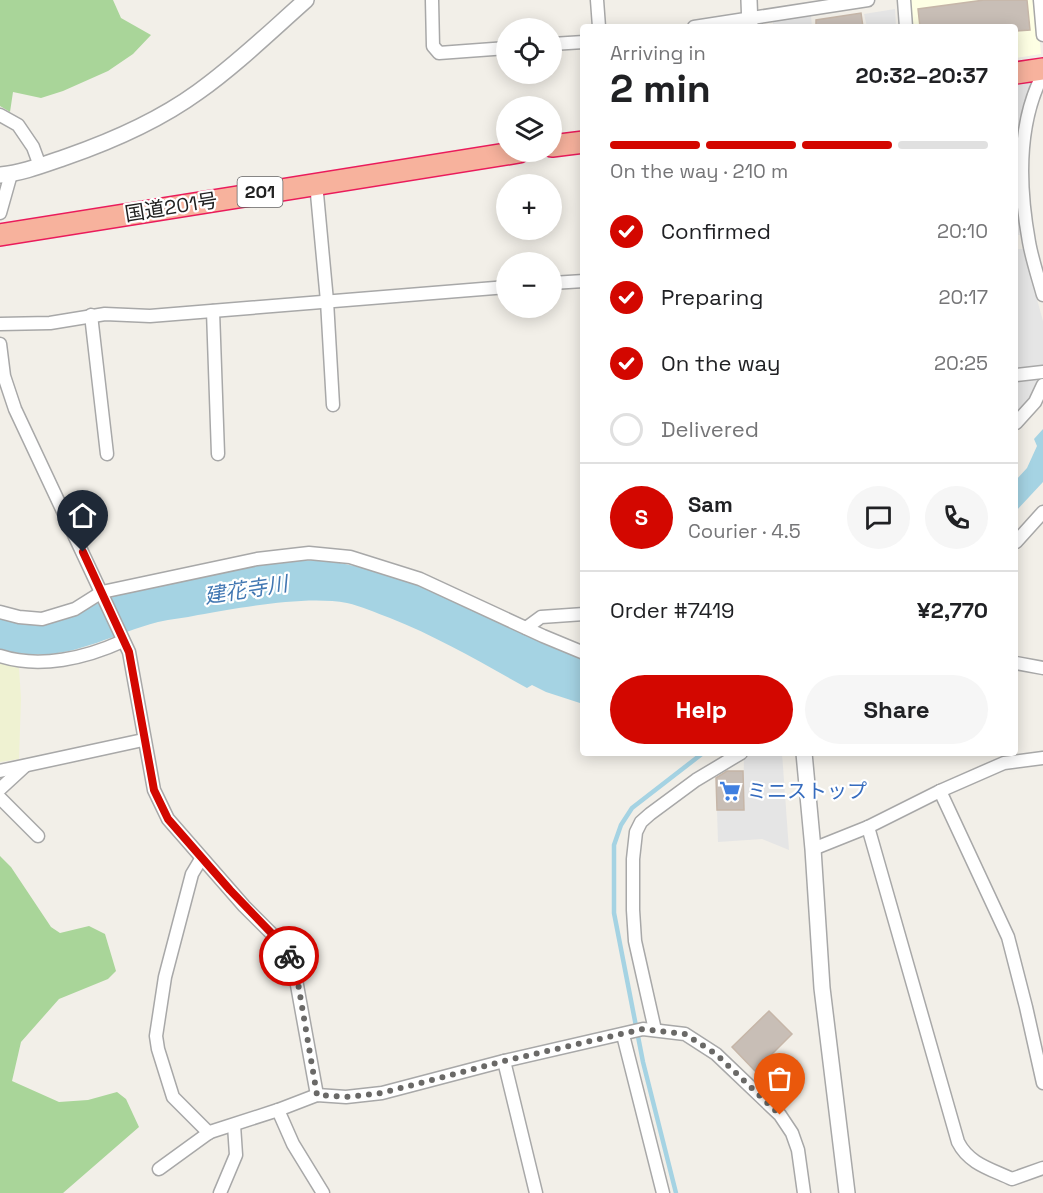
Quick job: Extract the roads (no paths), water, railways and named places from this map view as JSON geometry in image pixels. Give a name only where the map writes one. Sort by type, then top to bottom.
[{"type":"highway","points":[[1018,73],[1043,69]]},
{"type":"highway","points":[[562,145],[580,142]]},
{"type":"highway","name":"国道201号","points":[[0,235],[496,156]]},
{"type":"street","points":[[432,0],[433,46],[439,53],[496,49]]},
{"type":"street","points":[[597,0],[600,24]]},
{"type":"street","points":[[749,0],[750,23],[868,0]]},
{"type":"street","points":[[904,0],[906,24]]},
{"type":"street","points":[[1040,0],[1043,35]]},
{"type":"street","points":[[0,213],[5,175],[40,166],[125,134],[170,110],[198,92],[305,1]]},
{"type":"street","points":[[562,43],[580,42]]},
{"type":"street","points":[[1043,74],[1035,89],[1024,133],[1023,186],[1029,242],[1043,295]]},
{"type":"street","points":[[0,115],[18,125],[33,147],[40,166]]},
{"type":"street","points":[[316,183],[327,301],[333,405]]},
{"type":"street","points":[[1018,243],[1029,242]]},
{"type":"street","points":[[562,282],[580,281]]},
{"type":"street","points":[[0,324],[50,323],[105,314],[150,316],[496,288]]},
{"type":"street","points":[[213,310],[218,454]]},
{"type":"street","points":[[91,315],[107,454]]},
{"type":"street","points":[[0,344],[4,376],[15,409],[129,652],[140,707],[143,740],[154,790],[168,819],[201,859],[280,942],[293,963],[317,1095]]},
{"type":"street","points":[[1018,375],[1043,372]]},
{"type":"street","points":[[1018,421],[1035,402],[1043,385]]},
{"type":"street","points":[[1018,540],[1043,512]]},
{"type":"street","points":[[0,612],[19,617],[42,619],[75,609],[103,595],[257,559],[309,553],[350,557],[420,579],[580,651]]},
{"type":"street","points":[[526,628],[542,617],[580,614]]},
{"type":"street","points":[[0,656],[17,661],[50,661],[82,656],[122,639]]},
{"type":"street","points":[[1018,663],[1043,668]]},
{"type":"street","points":[[0,771],[143,740]]},
{"type":"street","points":[[655,1030],[635,941],[633,843],[636,832],[641,822],[650,814],[696,780],[736,756]]},
{"type":"street","points":[[804,756],[822,988],[847,1193]]},
{"type":"street","points":[[813,849],[868,827],[940,791],[1004,763],[1043,758]]},
{"type":"street","points":[[0,789],[26,765]]},
{"type":"street","points":[[940,791],[1008,937],[1043,1083]]},
{"type":"street","points":[[0,798],[38,836]]},
{"type":"street","points":[[868,827],[960,1148],[971,1160],[1012,1179],[1043,1168]]},
{"type":"street","points":[[201,859],[192,874],[165,977],[156,1036],[173,1096],[209,1133]]},
{"type":"street","points":[[159,1169],[209,1133],[317,1095],[346,1097],[382,1093],[504,1061],[643,1029],[685,1034],[716,1054],[780,1115],[792,1133],[798,1150],[804,1193]]},
{"type":"street","points":[[623,1035],[663,1193]]},
{"type":"street","points":[[504,1061],[536,1193]]},
{"type":"street","points":[[279,1110],[293,1144],[323,1193]]},
{"type":"street","points":[[220,1193],[236,1155],[234,1125]]},
{"type":"water","points":[[1043,429],[1043,482],[1018,509],[1018,478],[1027,468],[1037,446],[1034,439]]},
{"type":"water","name":"建花寺川","points":[[326,560],[373,570],[420,585],[580,655],[580,703],[532,685],[527,688],[408,625],[352,604],[330,601],[272,603],[163,621],[62,652],[22,654],[0,649],[0,613],[67,616],[115,596],[225,571],[284,561]]},
{"type":"waterway","points":[[676,1193],[643,1062],[614,913],[614,845],[621,825],[632,808],[699,756]]},
{"type":"place","name":"ミニストップ","points":[[730,791]]}]
